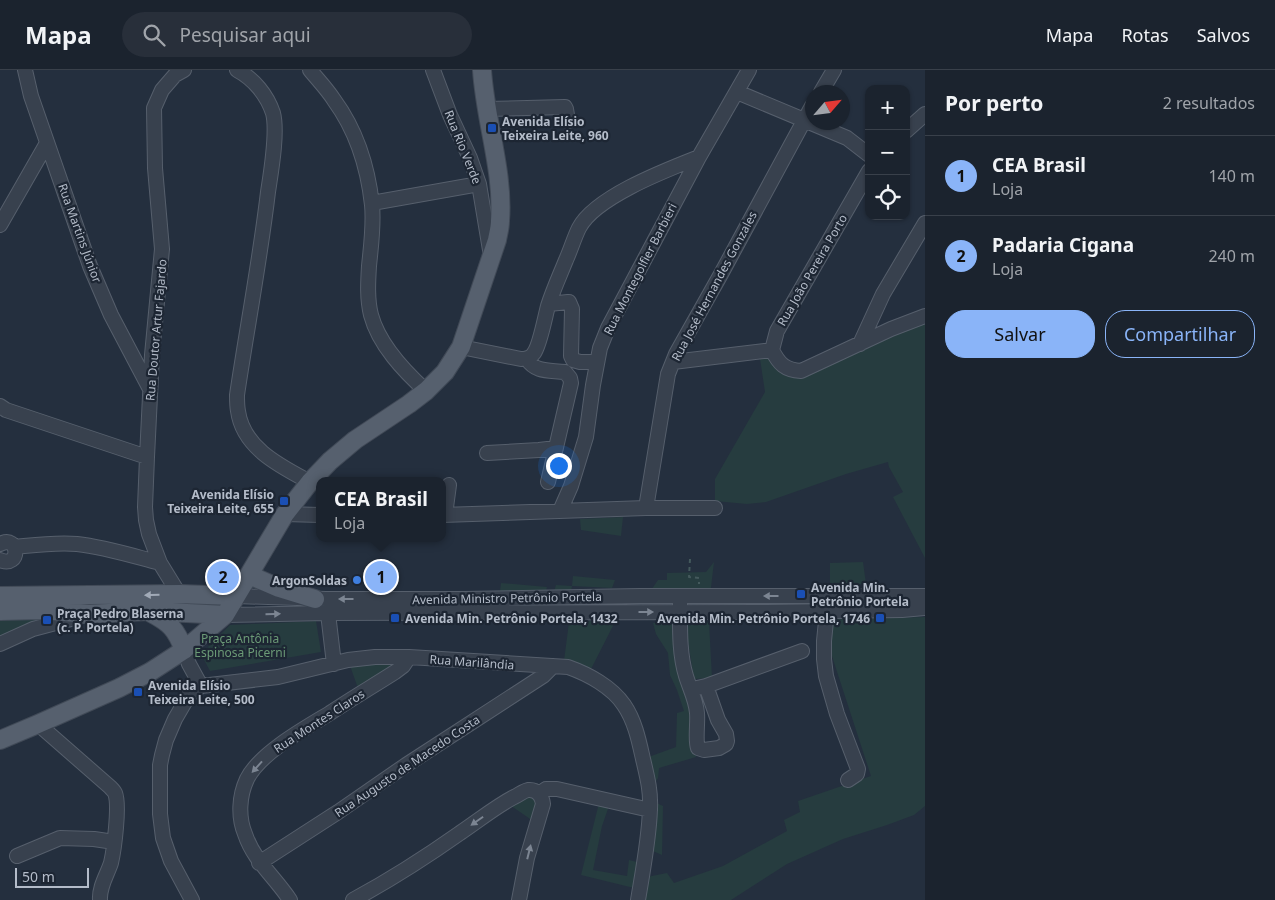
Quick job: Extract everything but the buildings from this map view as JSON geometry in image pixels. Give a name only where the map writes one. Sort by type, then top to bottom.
[{"type":"main road","points":[[0,740],[133,681],[184,650],[225,615],[285,514],[310,482],[330,461],[355,440],[410,404],[444,372],[460,347],[497,240],[500,223],[498,173],[486,109],[482,70]]},
{"type":"main road","points":[[248,576],[279,588],[320,599]]},
{"type":"main road","name":"Avenida Ministro Petrônio Portela","points":[[0,611],[39,603],[179,594],[236,596]]},
{"type":"main road","name":"Avenida Ministro Petrônio Portela","points":[[0,596],[89,614],[148,611],[225,615]]},
{"type":"main road","points":[[148,611],[168,623],[176,632],[184,650]]},
{"type":"street","name":"Rua Martins Júnior","points":[[25,70],[31,96],[90,266],[111,315],[150,390]]},
{"type":"street","name":"Rua Doutor Artur Fajardo","points":[[179,594],[160,563],[149,534],[146,520],[146,457],[152,355],[162,249],[155,168],[154,108],[162,90],[175,75],[184,70]]},
{"type":"street","points":[[237,70],[253,81],[261,91],[273,113],[274,127],[272,163],[265,217],[237,395],[237,410],[242,426],[252,444],[282,467],[310,482]]},
{"type":"street","points":[[310,70],[334,100],[349,124],[366,170],[373,214],[369,298],[374,324],[385,345],[426,391]]},
{"type":"street","name":"Rua Rio Verde","points":[[433,70],[479,184],[491,256]]},
{"type":"street","name":"Rua Montegolfier Barbieri","points":[[560,511],[571,486],[586,437],[600,348],[608,328],[698,157],[749,70]]},
{"type":"street","points":[[825,85],[834,70]]},
{"type":"street","points":[[737,92],[848,138],[865,152]]},
{"type":"street","points":[[486,109],[565,107],[568,121]]},
{"type":"street","points":[[907,130],[925,114]]},
{"type":"street","name":"Rua José Hernandes Gonzales","points":[[646,508],[668,374],[676,354],[804,120]]},
{"type":"street","points":[[0,225],[47,143]]},
{"type":"street","points":[[524,359],[532,356],[535,352],[549,304],[578,229],[586,217],[594,209],[622,192],[666,170],[698,157]]},
{"type":"street","name":"Rua João Pereira Porto","points":[[772,350],[777,331],[867,175]]},
{"type":"street","points":[[372,203],[479,184]]},
{"type":"street","points":[[860,344],[883,294],[925,223]]},
{"type":"street","points":[[549,304],[570,303],[572,309],[571,356],[573,360],[598,362]]},
{"type":"street","points":[[673,362],[772,350],[782,366],[791,370],[801,370],[925,316]]},
{"type":"street","points":[[460,347],[524,359],[538,370],[565,372],[570,378],[570,387],[548,482]]},
{"type":"street","points":[[0,406],[6,410],[146,457]]},
{"type":"street","points":[[487,453],[556,448]]},
{"type":"street","points":[[446,500],[449,485]]},
{"type":"street","points":[[446,515],[646,508],[715,508]]},
{"type":"street","points":[[285,514],[316,515]]},
{"type":"street","points":[[0,544],[7,542],[13,545],[16,554],[12,560],[6,562],[0,560]]},
{"type":"street","points":[[14,547],[50,543],[77,544],[160,563]]},
{"type":"street","name":"Avenida Ministro Petrônio Portela","points":[[236,596],[320,599],[925,596]]},
{"type":"street","points":[[679,596],[683,662],[697,713],[696,745],[704,750],[719,748],[726,744],[727,741],[706,686]]},
{"type":"street","points":[[825,596],[824,659],[826,676],[837,714],[858,769],[857,774],[848,780]]},
{"type":"street","points":[[320,599],[327,613],[334,664]]},
{"type":"street","points":[[33,629],[39,603]]},
{"type":"street","name":"Avenida Ministro Petrônio Portela","points":[[225,615],[826,611],[925,608]]},
{"type":"street","name":"Avenida Ministro Petrônio Portela","points":[[0,644],[33,629],[89,614]]},
{"type":"street","points":[[184,650],[201,686],[189,695],[175,719],[164,748],[160,765],[160,814],[163,838],[171,861],[192,900]]},
{"type":"street","points":[[691,690],[802,651]]},
{"type":"street","name":"Rua Marilândia","points":[[201,686],[278,677],[359,659],[383,657],[568,667],[580,671],[614,693],[624,705],[632,721],[641,749],[649,786],[650,810],[638,900]]},
{"type":"street","name":"Rua Montes Claros","points":[[290,900],[260,863],[247,841],[240,814],[241,798],[247,780],[254,768],[295,734],[395,672],[409,658]]},
{"type":"street","name":"Rua Augusto de Macedo Costa","points":[[260,863],[543,676],[553,666]]},
{"type":"street","points":[[38,724],[115,793],[114,842],[110,863],[100,891],[100,900]]},
{"type":"street","points":[[539,794],[546,789],[557,789],[650,810]]},
{"type":"street","points":[[354,900],[459,834],[504,802],[524,792],[534,790],[542,799],[542,811],[527,858],[519,900]]},
{"type":"street","points":[[17,856],[60,838],[94,839],[114,842]]},
{"type":"path","points":[[689,577],[690,559]]},
{"type":"green space","points":[[925,316],[925,558],[893,497],[903,492],[888,462],[846,474],[766,502],[747,504],[715,501],[715,479],[765,392],[759,352],[791,370]]},
{"type":"green space","points":[[623,517],[621,536],[581,530],[580,519]]},
{"type":"green space","points":[[714,562],[710,596],[647,596],[658,580],[667,580],[667,573],[706,572]]},
{"type":"green space","points":[[863,562],[866,584],[830,585],[830,563]]},
{"type":"green space","points":[[573,576],[615,580],[612,588],[572,586]]},
{"type":"green space","points":[[501,583],[547,587],[544,598],[499,599]]},
{"type":"green space","points":[[556,585],[572,586],[570,597],[552,598]]},
{"type":"green space","points":[[40,610],[33,629],[0,644],[0,611]]},
{"type":"green space","points":[[925,617],[925,806],[914,815],[843,839],[787,864],[731,900],[638,900],[642,878],[667,873],[674,883],[723,866],[787,831],[784,820],[800,812],[798,801],[871,776],[819,620]]},
{"type":"green space","points":[[616,620],[591,669],[564,661],[569,622]]},
{"type":"green space","name":"Praça Antônia Espinosa Picerni","points":[[316,621],[321,652],[210,671],[201,654],[230,625]]},
{"type":"green space","points":[[709,622],[712,678],[694,679],[685,623]]},
{"type":"green space","points":[[653,623],[675,623],[690,706],[696,757],[659,768],[658,778],[654,784],[643,759],[676,747],[677,713],[684,711],[670,675],[668,653],[656,634]]},
{"type":"green space","points":[[409,657],[360,694],[348,660]]},
{"type":"green space","points":[[538,794],[536,823],[507,803]]},
{"type":"green space","points":[[650,800],[663,806],[662,855],[646,848]]},
{"type":"green space","points":[[599,803],[609,806],[602,826],[593,870],[627,876],[629,860],[637,862],[634,888],[581,875]]},
{"type":"place","name":"Avenida Elísio Teixeira Leite, 960","points":[[492,128]]},
{"type":"place","name":"Avenida Elísio Teixeira Leite, 655","points":[[284,501]]},
{"type":"place","name":"Padaria Cigana","points":[[223,577]]},
{"type":"place","name":"CEA Brasil","points":[[381,577]]},
{"type":"place","name":"ArgonSoldas","points":[[357,580]]},
{"type":"place","name":"Avenida Min. Petrônio Portela","points":[[801,594]]},
{"type":"place","name":"Avenida Min. Petrônio Portela, 1432","points":[[395,618]]},
{"type":"place","name":"Avenida Min. Petrônio Portela, 1746","points":[[880,618]]},
{"type":"place","name":"Praça Pedro Blaserna (c. P. Portela)","points":[[47,620]]},
{"type":"place","name":"Avenida Elísio Teixeira Leite, 500","points":[[138,692]]}]
